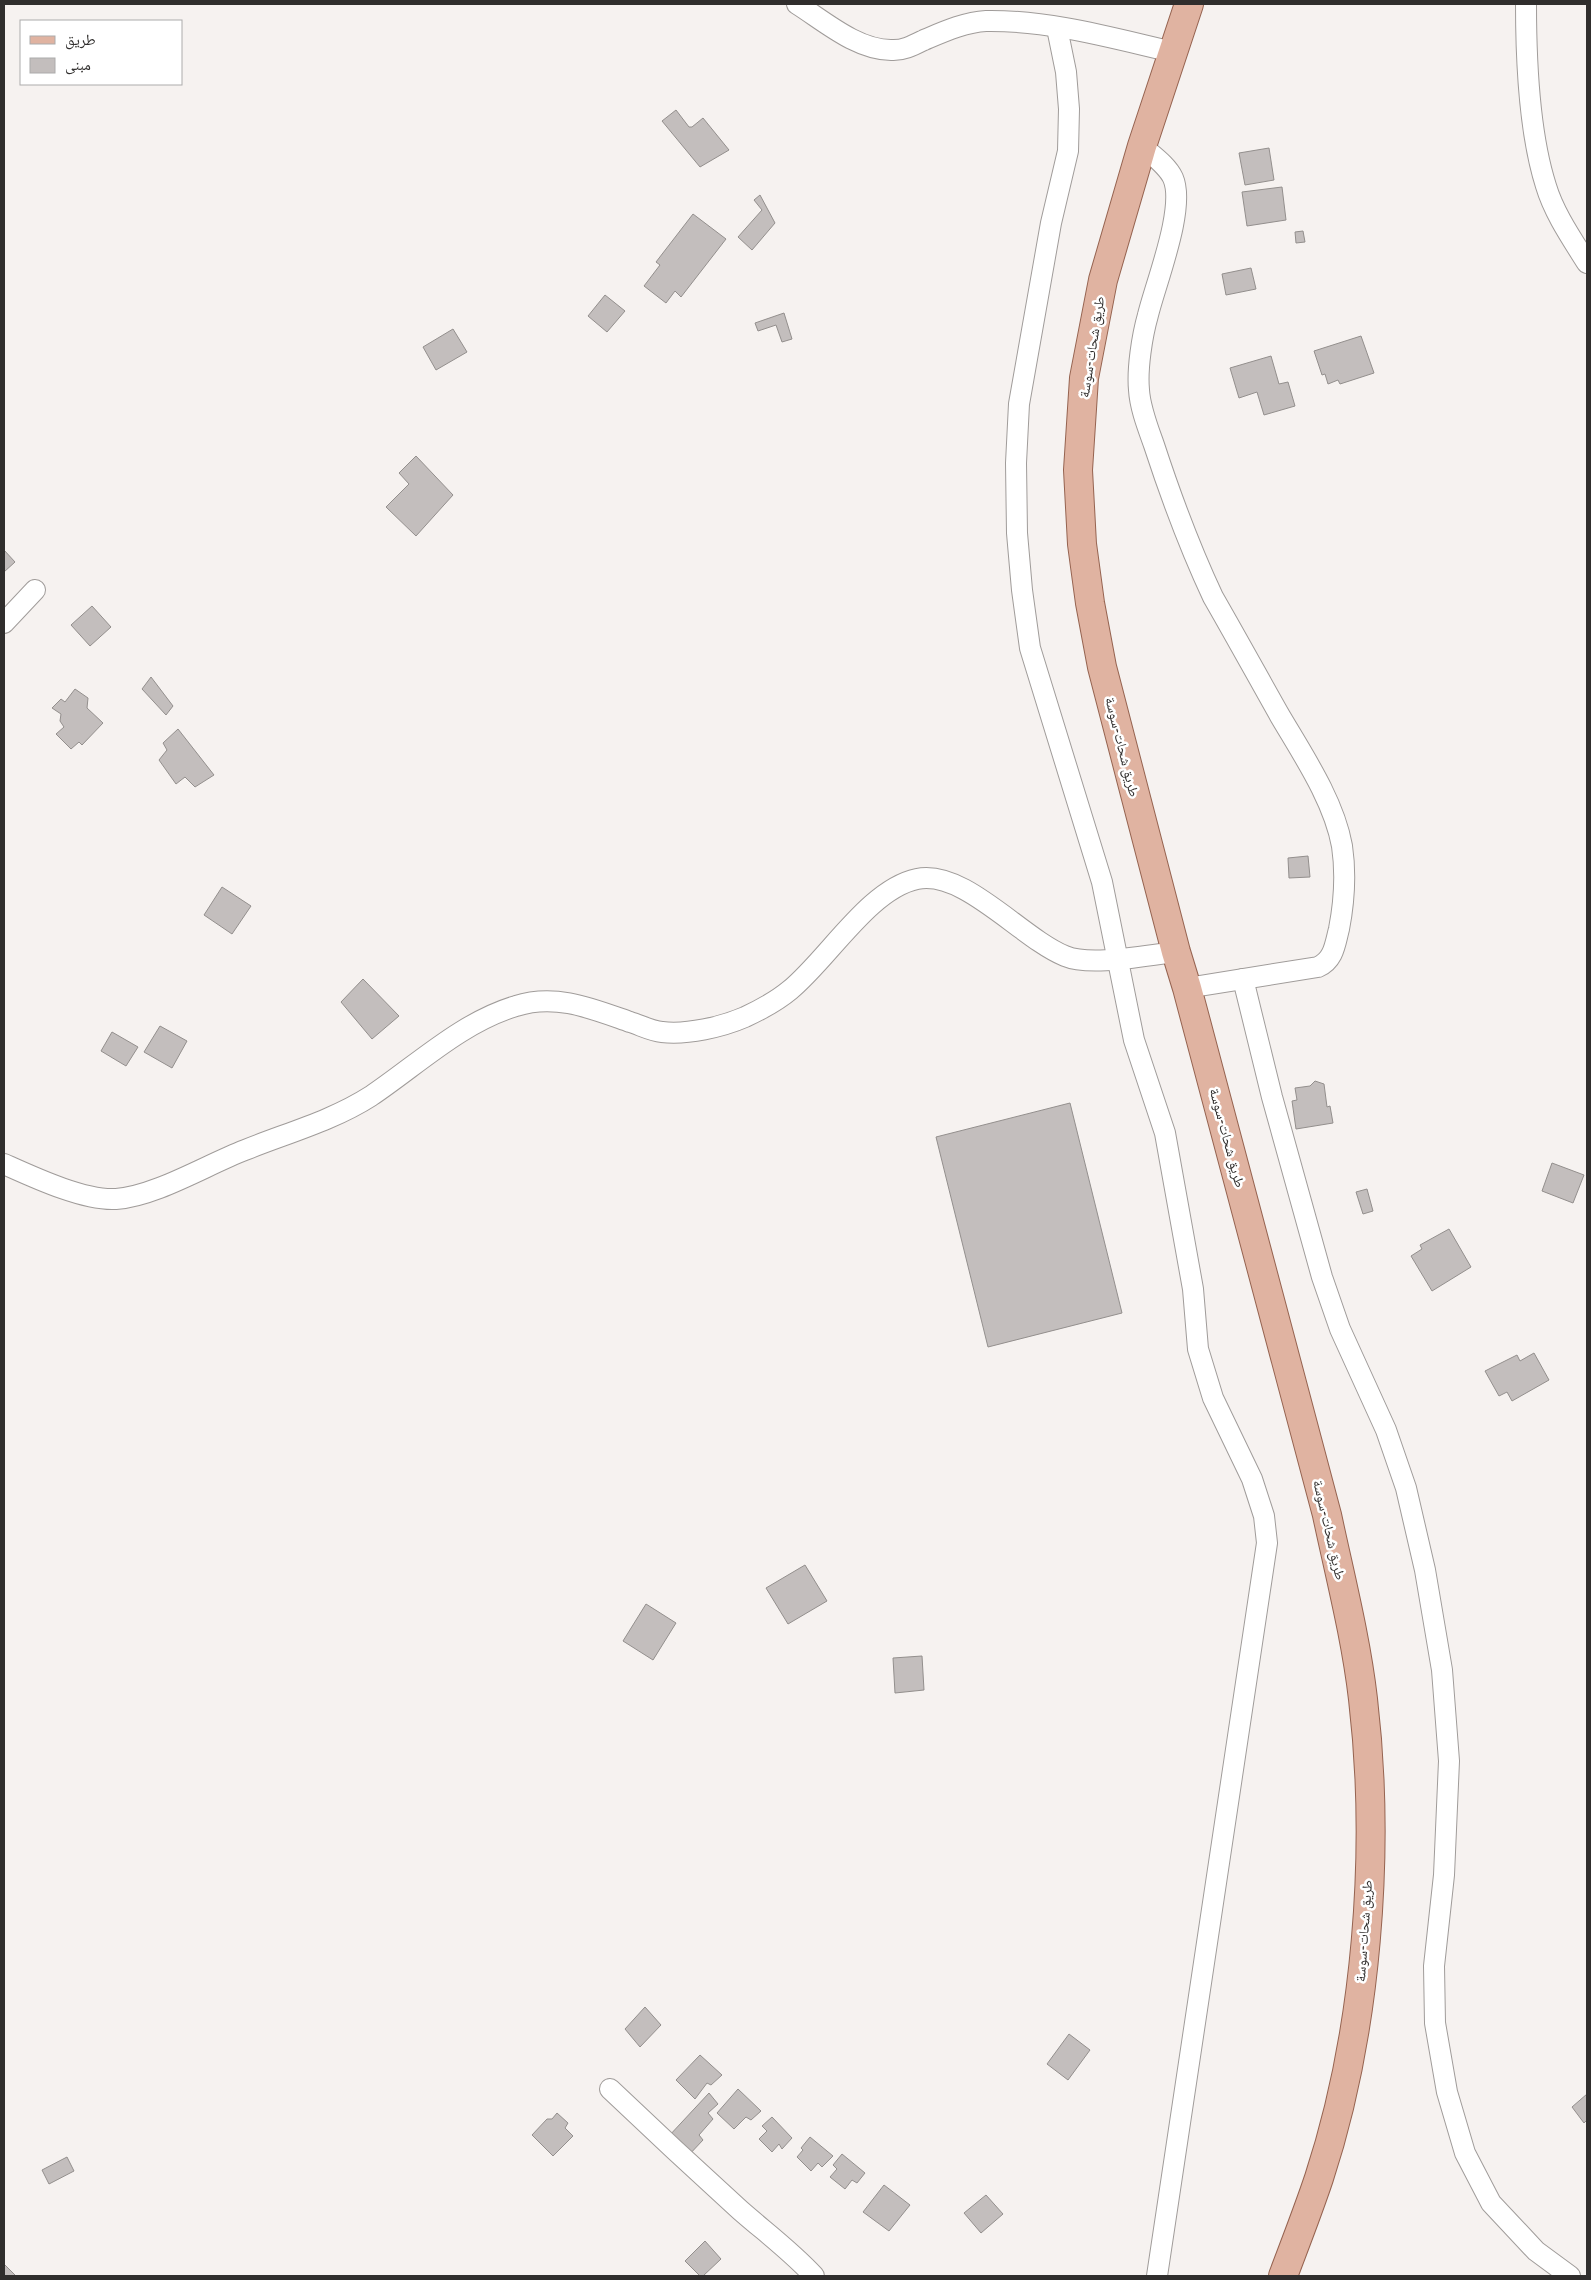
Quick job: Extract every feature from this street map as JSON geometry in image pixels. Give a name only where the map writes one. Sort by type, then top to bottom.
[{"type":"main road","name":"طريق شحات-سوسة","points":[[1188,4],[1142,146],[1103,280],[1084,378],[1079,480],[1082,544],[1090,603],[1102,667],[1327,1516],[1346,1604],[1363,1698],[1371,1807],[1367,1913],[1358,2009],[1340,2101],[1320,2177],[1282,2276]]},
{"type":"street","points":[[797,4],[849,37],[876,48],[893,50],[908,47],[949,30],[983,21],[1019,22],[1058,28],[1173,52]]},
{"type":"street","points":[[1526,4],[1532,110],[1539,160],[1546,188],[1565,228],[1587,263]]},
{"type":"street","points":[[1058,28],[1066,72],[1069,109],[1068,151],[1052,223],[1020,404],[1016,463],[1017,533],[1030,648],[1102,882],[1134,1040],[1165,1133],[1192,1289],[1198,1350],[1213,1398],[1252,1479],[1264,1516],[1267,1543],[1157,2276]]},
{"type":"street","points":[[1142,146],[1166,167],[1173,177],[1177,200],[1147,317],[1138,390],[1145,417],[1165,479],[1213,597],[1313,772],[1331,812],[1342,846],[1344,888],[1340,923],[1329,960],[1318,967],[1187,988]]},
{"type":"street","points":[[4,623],[35,590]]},
{"type":"street","points":[[4,1164],[91,1197],[114,1199],[140,1195],[244,1150],[332,1118],[368,1098],[486,1018],[516,1006],[545,1000],[578,1004],[661,1032],[705,1030],[746,1017],[790,990],[878,899],[896,886],[919,878],[939,878],[958,885],[1037,941],[1068,958],[1096,961],[1176,952]]},
{"type":"street","points":[[1243,979],[1272,1097],[1322,1277],[1340,1329],[1386,1430],[1404,1479],[1425,1570],[1442,1670],[1449,1761],[1444,1876],[1434,1966],[1435,2023],[1447,2092],[1465,2153],[1491,2203],[1536,2251],[1570,2276]]},
{"type":"street","points":[[610,2089],[742,2212],[786,2247],[814,2276]]},
{"type":"building","points":[[676,110],[689,127],[692,127],[703,118],[729,150],[700,167],[662,121]]},
{"type":"building","points":[[1269,148],[1274,180],[1245,185],[1239,153]]},
{"type":"building","points":[[1282,187],[1286,220],[1247,226],[1242,192]]},
{"type":"building","points":[[760,195],[775,223],[752,250],[738,237],[762,210],[754,200]]},
{"type":"building","points":[[693,214],[726,239],[681,297],[675,291],[666,303],[644,286],[660,265],[656,262]]},
{"type":"building","points":[[1303,231],[1305,242],[1296,243],[1295,232]]},
{"type":"building","points":[[1251,268],[1256,289],[1226,295],[1222,274]]},
{"type":"building","points":[[605,295],[625,311],[607,332],[588,316]]},
{"type":"building","points":[[784,313],[792,339],[782,342],[776,325],[758,331],[755,323]]},
{"type":"building","points":[[453,329],[467,352],[436,370],[423,347]]},
{"type":"building","points":[[1361,336],[1374,373],[1340,384],[1338,380],[1328,384],[1325,374],[1322,375],[1314,351]]},
{"type":"building","points":[[1271,356],[1279,384],[1288,382],[1295,406],[1264,415],[1257,392],[1239,398],[1230,368]]},
{"type":"building","points":[[416,456],[453,495],[416,536],[386,507],[409,484],[399,473]]},
{"type":"building","points":[[4,550],[15,562],[4,572]]},
{"type":"building","points":[[92,606],[111,627],[90,646],[71,625]]},
{"type":"building","points":[[151,677],[173,706],[166,715],[142,689]]},
{"type":"building","points":[[75,689],[88,698],[87,708],[103,723],[82,745],[79,742],[71,749],[56,734],[64,727],[60,721],[61,714],[52,708],[61,699],[65,702]]},
{"type":"building","points":[[178,729],[214,775],[195,787],[185,777],[176,784],[159,760],[167,750],[163,743]]},
{"type":"building","points":[[1308,856],[1310,877],[1289,878],[1288,858]]},
{"type":"building","points":[[222,887],[251,906],[232,934],[204,915]]},
{"type":"building","points":[[363,979],[399,1016],[372,1039],[341,1002]]},
{"type":"building","points":[[160,1026],[187,1041],[172,1068],[144,1052]]},
{"type":"building","points":[[112,1032],[138,1047],[126,1066],[101,1051]]},
{"type":"building","points":[[1315,1081],[1324,1084],[1327,1107],[1330,1106],[1333,1123],[1296,1129],[1292,1101],[1297,1100],[1295,1088],[1310,1086]]},
{"type":"building","points":[[1070,1103],[1122,1313],[988,1347],[936,1137]]},
{"type":"building","points":[[1552,1163],[1584,1175],[1573,1203],[1542,1191]]},
{"type":"building","points":[[1367,1189],[1373,1211],[1363,1214],[1356,1192]]},
{"type":"building","points":[[1449,1229],[1471,1267],[1432,1291],[1411,1256],[1422,1249],[1420,1245]]},
{"type":"building","points":[[1534,1353],[1549,1380],[1512,1401],[1507,1392],[1499,1396],[1485,1371],[1517,1355],[1520,1361]]},
{"type":"building","points":[[805,1565],[827,1601],[788,1624],[766,1588]]},
{"type":"building","points":[[646,1604],[676,1623],[653,1660],[623,1641]]},
{"type":"building","points":[[922,1656],[924,1690],[895,1693],[893,1658]]},
{"type":"building","points":[[645,2007],[661,2025],[640,2047],[625,2029]]},
{"type":"building","points":[[1069,2034],[1090,2050],[1068,2080],[1047,2064]]},
{"type":"building","points":[[700,2055],[722,2075],[711,2085],[707,2083],[695,2099],[676,2080]]},
{"type":"building","points":[[738,2089],[761,2111],[751,2120],[746,2117],[734,2129],[717,2113]]},
{"type":"building","points":[[709,2093],[718,2104],[708,2113],[713,2119],[699,2135],[703,2140],[687,2157],[668,2137]]},
{"type":"building","points":[[1587,2094],[1587,2120],[1584,2123],[1572,2107]]},
{"type":"building","points":[[557,2113],[568,2123],[565,2128],[573,2136],[553,2156],[532,2135],[547,2119],[552,2119]]},
{"type":"building","points":[[772,2117],[792,2138],[782,2149],[779,2144],[772,2152],[759,2139],[767,2131],[762,2126]]},
{"type":"building","points":[[810,2137],[833,2156],[822,2167],[818,2163],[811,2171],[797,2157],[803,2150],[801,2148]]},
{"type":"building","points":[[842,2154],[865,2173],[857,2183],[852,2180],[845,2189],[830,2177],[837,2169],[833,2165]]},
{"type":"building","points":[[67,2157],[74,2171],[49,2184],[42,2170]]},
{"type":"building","points":[[884,2185],[910,2205],[889,2231],[863,2212]]},
{"type":"building","points":[[986,2195],[1003,2214],[981,2233],[964,2213]]},
{"type":"building","points":[[705,2241],[721,2259],[703,2276],[700,2276],[685,2261]]},
{"type":"building","points":[[4,2264],[16,2276],[4,2276]]}]
